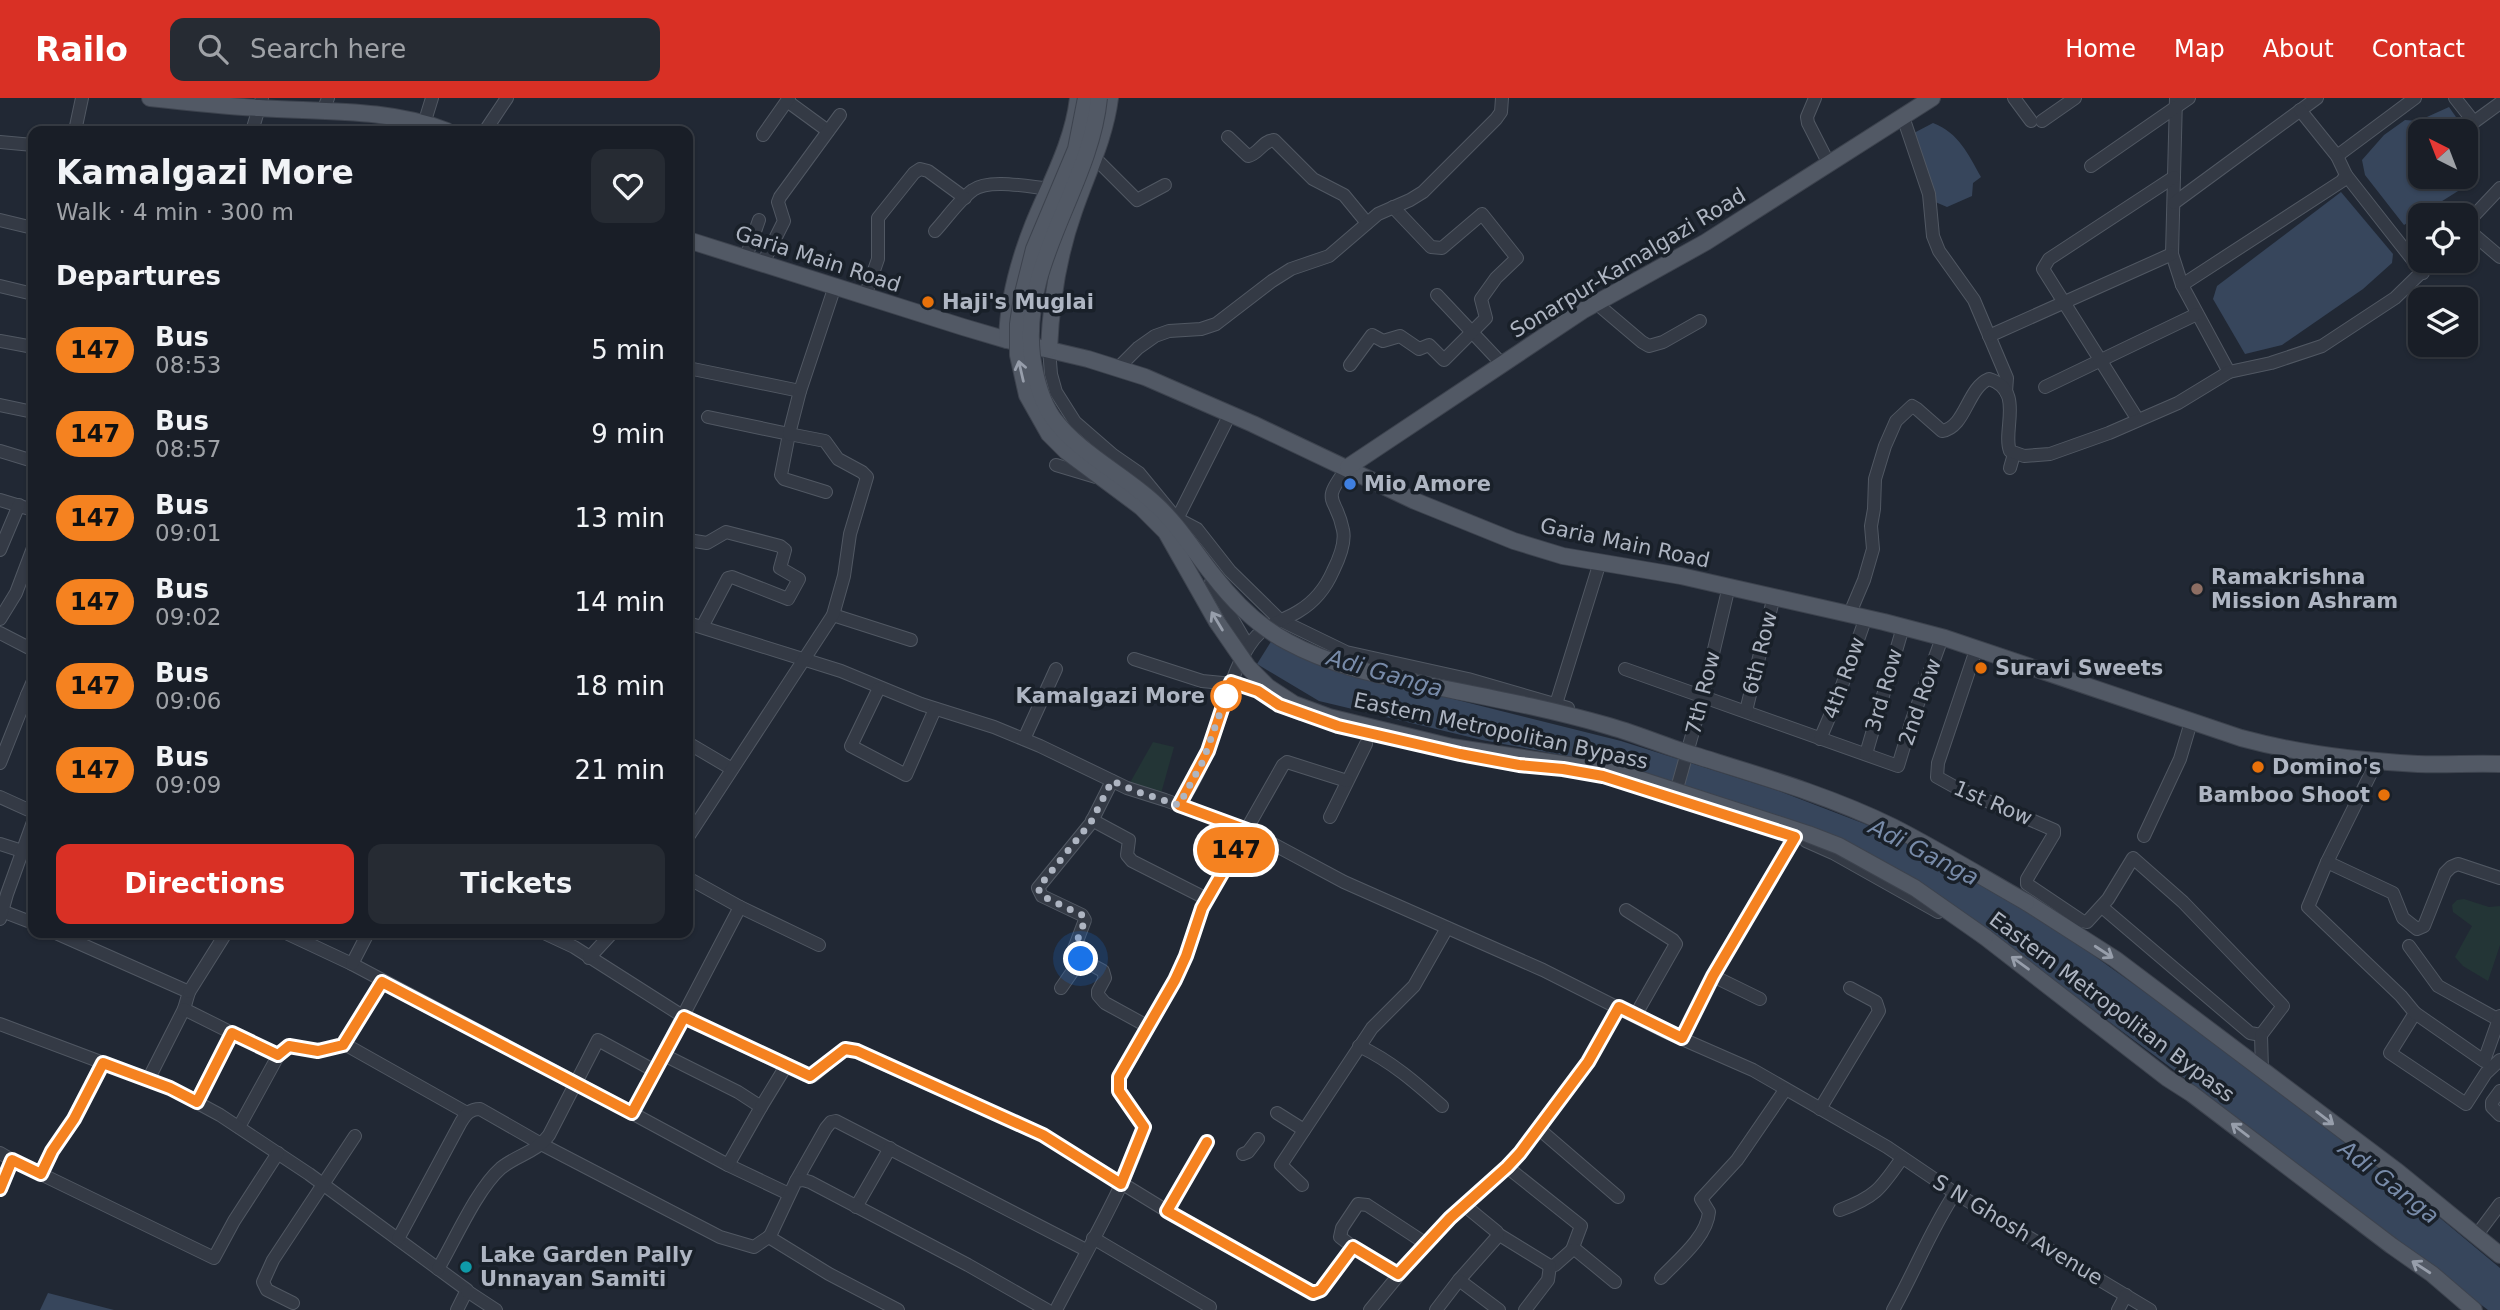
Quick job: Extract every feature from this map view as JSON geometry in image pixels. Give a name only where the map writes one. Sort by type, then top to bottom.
[{"type":"main road","points":[[150,98],[326,105],[430,126]]},
{"type":"main road","points":[[1007,340],[1008,311],[1018,269],[1068,141],[1078,98]]},
{"type":"main road","name":"Eastern Metropolitan Bypass","points":[[1086,98],[1076,149],[1034,249],[1022,297],[1018,324],[1018,355],[1027,395],[1049,434],[1066,452],[1140,507],[1166,532],[1217,622],[1248,667],[1268,687],[1294,704],[1329,717],[1452,747],[1620,773],[1839,846],[1915,888],[1985,937],[2167,1078],[2432,1274],[2474,1310]]},
{"type":"main road","name":"Eastern Metropolitan Bypass","points":[[1099,98],[1098,112],[1084,161],[1046,251],[1035,295],[1031,332],[1032,358],[1037,379],[1047,410],[1056,422],[1072,439],[1154,503],[1186,538],[1213,576],[1240,606],[1286,641],[1352,669],[1606,725],[1815,795],[1890,826],[2026,902],[2115,959],[2398,1172],[2500,1255]]},
{"type":"main road","points":[[1049,349],[1053,288],[1061,252],[1108,118],[1111,98]]},
{"type":"main road","name":"Sonarpur-Kamalgazi Road","points":[[1348,467],[1596,303],[1706,242],[1932,98]]},
{"type":"main road","name":"Garia Main Road","points":[[693,241],[1007,340],[1118,368],[1230,414],[1348,467],[1415,501],[1514,541],[1563,556],[1729,586],[1903,627],[2191,722],[2285,750],[2377,761],[2500,764]]},
{"type":"street","points":[[76,126],[82,98]]},
{"type":"street","points":[[424,124],[432,98]]},
{"type":"street","points":[[488,126],[507,98]]},
{"type":"street","points":[[1118,368],[1155,336],[1169,331],[1201,329],[1221,322],[1272,281],[1303,264],[1338,250],[1381,212],[1423,192],[1496,119],[1501,112],[1502,98]]},
{"type":"street","points":[[1815,98],[1807,117],[1808,123],[1829,164]]},
{"type":"street","points":[[2014,98],[2036,121],[2075,98]]},
{"type":"street","points":[[2091,166],[2175,103],[2189,98]]},
{"type":"street","points":[[2174,203],[2317,98]]},
{"type":"street","points":[[2337,156],[2416,98]]},
{"type":"street","points":[[2455,98],[2474,122],[2500,103]]},
{"type":"street","points":[[763,135],[788,100],[828,131]]},
{"type":"street","points":[[253,126],[260,103]]},
{"type":"street","points":[[2175,103],[2174,203],[2170,239],[2172,254],[2182,285],[2229,372]]},
{"type":"street","points":[[2300,110],[2337,156],[2346,175],[2408,254]]},
{"type":"street","points":[[763,263],[784,221],[778,200],[840,116]]},
{"type":"street","points":[[1903,117],[1929,194],[1933,236],[1940,251],[1974,300],[2007,378],[2006,393],[2011,411],[2008,447],[2014,454],[2050,454],[2178,403],[2229,372],[2271,363],[2322,346],[2395,298],[2423,273]]},
{"type":"street","points":[[1228,137],[1248,156],[1252,156],[1266,142],[1274,140],[1313,179],[1344,195],[1367,223]]},
{"type":"street","points":[[0,142],[28,145]]},
{"type":"street","points":[[1095,158],[1137,200],[1165,185]]},
{"type":"street","points":[[865,296],[878,259],[878,218],[914,173],[920,169],[928,171],[965,198]]},
{"type":"street","points":[[2182,285],[2342,181],[2346,175]]},
{"type":"street","points":[[2138,420],[2043,270],[2044,264],[2174,177]]},
{"type":"street","points":[[935,231],[972,190],[990,184],[1050,188]]},
{"type":"street","points":[[2478,213],[2500,188]]},
{"type":"street","points":[[1350,365],[1372,335],[1383,341],[1400,336],[1419,349],[1429,345],[1444,360],[1486,318],[1481,299],[1496,278],[1517,258],[1482,215],[1442,248],[1431,247],[1393,207]]},
{"type":"street","points":[[0,220],[28,227]]},
{"type":"street","points":[[746,257],[759,220]]},
{"type":"street","points":[[2478,238],[2500,257]]},
{"type":"street","points":[[1989,336],[2172,254]]},
{"type":"street","points":[[0,286],[28,293]]},
{"type":"street","points":[[826,492],[784,479],[781,475],[800,391],[835,286]]},
{"type":"street","points":[[1437,295],[1502,364]]},
{"type":"street","points":[[1596,303],[1649,346],[1663,342],[1700,321]]},
{"type":"street","points":[[2045,387],[2197,314]]},
{"type":"street","points":[[0,341],[28,346]]},
{"type":"street","points":[[1049,349],[1056,392],[1075,422],[1112,455],[1139,473],[1176,518],[1197,529],[1230,571],[1279,620],[1346,652],[1468,679],[1556,704],[1832,795],[1885,817],[1938,844],[2030,897],[2041,911]]},
{"type":"street","points":[[693,369],[800,391]]},
{"type":"street","name":"4th Row","points":[[1820,739],[1838,697],[1858,615],[1873,549],[1871,526],[1875,479],[1896,421],[1912,406],[1942,431],[1948,430],[1958,421],[1971,397],[1985,380],[1994,380],[2006,393]]},
{"type":"street","points":[[0,405],[28,411]]},
{"type":"street","points":[[1168,541],[1176,518],[1230,414]]},
{"type":"street","points":[[693,829],[833,615],[844,576],[850,534],[867,477],[838,459],[825,441],[708,417]]},
{"type":"street","points":[[0,451],[28,459]]},
{"type":"street","points":[[2010,468],[2014,454]]},
{"type":"street","points":[[1056,465],[1184,504]]},
{"type":"street","points":[[1179,805],[1208,751],[1231,682],[1248,646],[1265,628],[1300,611],[1326,586],[1333,573],[1344,533],[1331,496],[1334,486],[1348,467]]},
{"type":"street","points":[[0,500],[28,508]]},
{"type":"street","points":[[0,550],[19,505]]},
{"type":"street","points":[[1176,518],[1180,535],[1222,599],[1248,646]]},
{"type":"street","points":[[693,541],[707,543],[726,532],[780,546],[785,550],[780,568],[799,579],[788,599],[732,577],[727,578],[702,626]]},
{"type":"street","points":[[0,619],[5,600],[28,557]]},
{"type":"street","points":[[1556,704],[1600,562]]},
{"type":"street","name":"7th Row","points":[[1674,799],[1729,586]]},
{"type":"street","name":"6th Row","points":[[1746,710],[1774,596]]},
{"type":"street","points":[[833,615],[911,640]]},
{"type":"street","name":"S N Ghosh Avenue","points":[[693,624],[841,671],[935,709],[1024,738],[1141,793],[1247,830],[1344,882],[1543,970],[1738,1063],[1886,1147],[1955,1193],[2150,1310]]},
{"type":"street","name":"3rd Row","points":[[1866,754],[1903,627]]},
{"type":"street","points":[[0,632],[28,647]]},
{"type":"street","name":"2nd Row","points":[[1866,754],[1898,766],[1942,638]]},
{"type":"street","name":"1st Row","points":[[1976,650],[1938,763],[1937,777],[2052,828],[2054,831],[2027,879],[2027,884],[2082,921],[2087,922],[2102,907]]},
{"type":"street","points":[[1134,659],[1202,681],[1231,682],[1258,691],[1279,705],[1351,730],[1519,765],[1603,776],[1795,837],[1833,853],[1985,937]]},
{"type":"street","points":[[1024,738],[1056,669]]},
{"type":"street","points":[[1625,669],[1866,754]]},
{"type":"street","points":[[879,688],[852,746],[906,775],[935,709]]},
{"type":"street","points":[[0,764],[28,701]]},
{"type":"street","points":[[2144,836],[2180,758],[2191,722]]},
{"type":"street","points":[[1330,817],[1366,744]]},
{"type":"street","points":[[693,746],[732,769]]},
{"type":"street","points":[[2377,761],[2308,907],[2401,996],[2415,1013],[2484,1061],[2499,1018],[2438,986],[2409,946]]},
{"type":"street","points":[[1055,1310],[1121,1184],[1144,1127],[1119,1091],[1118,1081],[1180,968],[1207,899],[1285,763],[1347,781]]},
{"type":"street","points":[[1112,781],[1093,820],[1038,888],[1042,896],[1082,915],[1085,920],[1074,949],[1076,956],[1103,971],[1105,978],[1098,995],[1105,1003],[1147,1026]]},
{"type":"street","points":[[0,797],[28,811]]},
{"type":"street","points":[[1093,820],[1129,840],[1127,855],[1132,861],[1207,899]]},
{"type":"street","points":[[28,835],[3,892],[1,915],[28,922]]},
{"type":"street","points":[[1682,1038],[1713,976],[1795,837]]},
{"type":"street","points":[[0,844],[22,850]]},
{"type":"street","points":[[2261,1035],[2250,1033],[2102,907],[2133,858],[2147,868],[2283,1006],[2261,1035],[2262,1070]]},
{"type":"street","points":[[2327,862],[2393,893],[2403,918],[2417,929],[2424,926],[2445,873],[2451,867],[2458,864],[2500,878]]},
{"type":"street","points":[[693,881],[819,945]]},
{"type":"street","points":[[632,1113],[740,907]]},
{"type":"street","points":[[1626,910],[1676,944],[1635,1016]]},
{"type":"street","points":[[1302,1185],[1281,1165],[1379,1018],[1414,986],[1447,928]]},
{"type":"street","points":[[67,938],[189,992]]},
{"type":"street","points":[[148,1080],[184,1009],[189,992],[223,938]]},
{"type":"street","points":[[302,938],[728,1165],[789,1194]]},
{"type":"street","points":[[352,964],[365,938]]},
{"type":"street","points":[[553,938],[684,1017],[786,1066],[813,1076],[841,1052],[850,1049],[1043,1135],[1167,1211],[1313,1293],[1321,1290],[1353,1247]]},
{"type":"street","points":[[589,958],[607,938]]},
{"type":"street","points":[[1061,988],[1081,959]]},
{"type":"street","points":[[1713,976],[1759,999]]},
{"type":"street","points":[[343,1045],[382,982]]},
{"type":"street","points":[[1820,1109],[1878,1011],[1876,1002],[1850,988]]},
{"type":"street","points":[[1370,1310],[1425,1243],[1507,1167],[1539,1129],[1588,1062],[1619,1007]]},
{"type":"street","points":[[184,1009],[278,1055]]},
{"type":"street","points":[[2415,1013],[2390,1054],[2466,1104],[2486,1073],[2500,1060]]},
{"type":"street","points":[[0,1024],[175,1090],[197,1102],[323,1184],[496,1310]]},
{"type":"street","points":[[197,1102],[232,1033]]},
{"type":"street","points":[[438,1269],[489,1181],[501,1168],[542,1145],[598,1040],[655,1071]]},
{"type":"street","points":[[239,1128],[278,1055],[289,1046],[318,1051],[343,1045],[355,1049],[467,1113]]},
{"type":"street","points":[[1359,1046],[1386,1060],[1442,1105]]},
{"type":"street","points":[[664,1055],[738,1092],[761,1107]]},
{"type":"street","points":[[41,1174],[103,1063]]},
{"type":"street","points":[[728,1165],[786,1066]]},
{"type":"street","points":[[1661,1278],[1688,1250],[1708,1219],[1709,1212],[1701,1199],[1731,1168],[1785,1090]]},
{"type":"street","points":[[2500,1091],[2492,1102],[2492,1107],[2500,1115]]},
{"type":"street","points":[[398,1239],[467,1113],[474,1109],[480,1109],[542,1145],[720,1237],[754,1247],[770,1236],[789,1194],[831,1122],[841,1123],[1089,1244],[1210,1307]]},
{"type":"street","points":[[1278,1113],[1304,1130]]},
{"type":"street","points":[[1539,1129],[1618,1197]]},
{"type":"street","points":[[293,1303],[267,1290],[263,1282],[272,1261],[355,1136]]},
{"type":"street","points":[[1243,1154],[1248,1152],[1258,1139]]},
{"type":"street","points":[[1167,1211],[1207,1142]]},
{"type":"street","points":[[856,1207],[890,1148]]},
{"type":"street","points":[[0,1153],[214,1258],[233,1221],[278,1153]]},
{"type":"street","points":[[1839,1210],[1875,1194],[1902,1158]]},
{"type":"street","points":[[0,1189],[12,1160]]},
{"type":"street","points":[[1464,1205],[1498,1234],[1550,1266],[1555,1265],[1572,1250],[1581,1226],[1507,1167]]},
{"type":"street","points":[[796,1181],[803,1180],[856,1207],[968,1265],[1047,1310]]},
{"type":"street","points":[[1893,1310],[1931,1231],[1955,1193]]},
{"type":"street","points":[[1398,1274],[1342,1239],[1340,1233],[1350,1215],[1361,1203],[1425,1243]]},
{"type":"street","points":[[2476,1236],[2500,1203]]},
{"type":"street","points":[[1436,1310],[1495,1241],[1498,1234]]},
{"type":"street","points":[[770,1236],[783,1247],[829,1274],[898,1310]]},
{"type":"street","points":[[1572,1250],[1584,1256],[1615,1282]]},
{"type":"street","points":[[1525,1310],[1548,1280],[1550,1266]]},
{"type":"street","points":[[1459,1280],[1490,1308]]},
{"type":"street","points":[[457,1310],[467,1291]]},
{"type":"street","points":[[2118,1310],[2126,1295]]},
{"type":"shaded area","points":[[1153,742],[1174,747],[1160,797],[1127,788]]},
{"type":"shaded area","points":[[2464,899],[2489,907],[2500,906],[2500,945],[2488,981],[2463,966],[2455,957],[2472,926],[2453,912],[2452,905],[2457,900]]},
{"type":"water","points":[[2449,107],[2457,119],[2422,119]]},
{"type":"water","points":[[2408,120],[2408,189],[2461,189],[2439,203],[2408,203],[2408,222],[2404,225],[2365,175],[2362,160],[2384,135]]},
{"type":"water","points":[[1933,123],[1956,138],[1981,177],[1973,183],[1972,196],[1947,207],[1933,201],[1912,134]]},
{"type":"water","points":[[2341,192],[2393,254],[2392,263],[2363,289],[2282,345],[2245,354],[2213,299],[2217,286]]},
{"type":"water","name":"Adi Ganga","points":[[1272,640],[1334,669],[1621,741],[1779,791],[1891,834],[2026,907],[2188,1023],[2380,1168],[2500,1268],[2500,1310],[2488,1310],[1982,927],[1867,855],[1624,767],[1482,740],[1319,701],[1257,664]]},
{"type":"water","points":[[48,1293],[114,1310],[40,1310]]},
{"type":"bus line","name":"147","points":[[0,1189],[12,1160],[41,1174],[103,1063],[170,1088],[197,1102],[232,1033],[278,1055],[289,1046],[318,1051],[343,1045],[382,982],[632,1113],[684,1017],[810,1076],[845,1049],[857,1051],[1002,1114],[1043,1135],[1121,1184],[1144,1127],[1119,1091],[1119,1077],[1175,980],[1202,908],[1247,830],[1179,805],[1208,751],[1231,682],[1258,691],[1279,705],[1338,726],[1460,754],[1603,776],[1795,837],[1713,976],[1682,1038],[1619,1007],[1588,1062],[1520,1153],[1450,1218],[1398,1274],[1353,1247],[1321,1290],[1313,1293],[1167,1211],[1207,1142]]},
{"type":"place","name":"Haji's Muglai","points":[[928,302]]},
{"type":"place","name":"Mio Amore","points":[[1350,484]]},
{"type":"place","name":"Ramakrishna Mission Ashram","points":[[2197,589]]},
{"type":"place","name":"Suravi Sweets","points":[[1981,668]]},
{"type":"place","name":"Kamalgazi More","points":[[1226,696]]},
{"type":"place","name":"Domino's","points":[[2258,767]]},
{"type":"place","name":"Bamboo Shoot","points":[[2384,795]]},
{"type":"place","name":"Lake Garden Pally Unnayan Samiti","points":[[466,1267]]},
{"type":"route","points":[[1081,959],[1076,956],[1074,949],[1085,920],[1082,915],[1042,896],[1038,888],[1091,822],[1112,781],[1179,805],[1203,761],[1226,696]]}]
